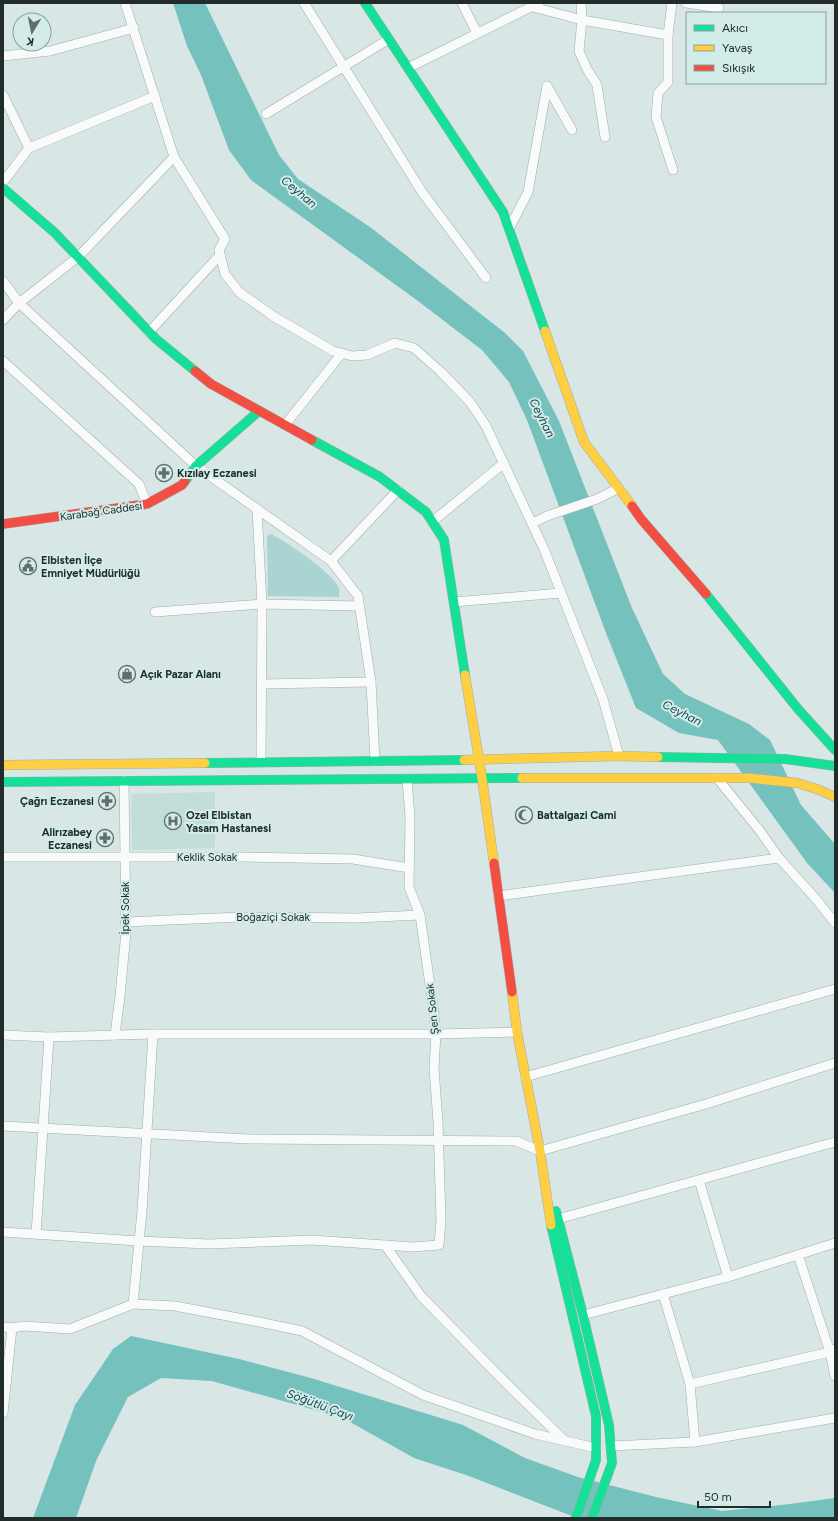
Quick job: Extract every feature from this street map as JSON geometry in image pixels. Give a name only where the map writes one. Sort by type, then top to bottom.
[{"type":"main road","points":[[365,3],[504,212],[584,442],[641,519],[701,587],[798,709],[835,750]]},
{"type":"main road","points":[[3,188],[55,234],[149,332],[211,384],[380,477],[426,512],[444,540],[482,778],[517,1032],[540,1151],[553,1237],[596,1416],[596,1460],[576,1518]]},
{"type":"main road","name":"Karabağ Caddesi","points":[[3,524],[147,504],[182,485],[196,466],[259,411]]},
{"type":"main road","points":[[3,765],[478,760],[619,756],[785,759],[835,766]]},
{"type":"main road","points":[[3,782],[482,778],[749,778],[797,783],[835,797]]},
{"type":"main road","points":[[540,1151],[584,1315],[608,1425],[612,1463],[592,1518]]},
{"type":"street","points":[[125,3],[174,157],[225,239],[219,250],[225,274],[239,292],[273,316],[333,351],[352,356],[367,355],[395,343],[414,348],[440,371],[470,402],[486,426],[533,523],[562,593],[603,699],[619,756]]},
{"type":"street","points":[[304,3],[422,192],[486,278]]},
{"type":"street","points":[[462,3],[477,33]]},
{"type":"street","points":[[581,3],[582,20],[579,51],[587,69],[597,85],[605,137]]},
{"type":"street","points":[[672,3],[668,35],[668,82],[658,94],[656,117],[673,170]]},
{"type":"street","points":[[686,3],[720,8]]},
{"type":"street","points":[[408,68],[536,5],[582,20],[668,35]]},
{"type":"street","points":[[3,56],[50,51],[134,28]]},
{"type":"street","points":[[266,114],[389,39]]},
{"type":"street","points":[[510,227],[528,192],[547,86],[572,130]]},
{"type":"street","points":[[3,95],[29,148]]},
{"type":"street","points":[[3,182],[29,148],[155,96]]},
{"type":"street","points":[[3,320],[19,303],[78,257],[174,157]]},
{"type":"street","points":[[149,332],[220,255]]},
{"type":"street","points":[[3,281],[19,303],[196,466],[331,561],[358,596],[371,682],[375,761]]},
{"type":"street","points":[[285,425],[342,353]]},
{"type":"street","points":[[3,361],[139,484],[147,504]]},
{"type":"street","points":[[432,522],[504,463]]},
{"type":"street","points":[[533,523],[547,516],[597,499],[619,488]]},
{"type":"street","points":[[331,561],[398,490]]},
{"type":"street","points":[[257,508],[262,604],[260,762]]},
{"type":"street","points":[[454,602],[562,593]]},
{"type":"street","points":[[155,612],[262,604],[359,606]]},
{"type":"street","points":[[261,684],[371,682]]},
{"type":"street","points":[[717,778],[760,831],[778,858],[816,898],[835,923]]},
{"type":"street","name":"Şen Sokak","points":[[385,1245],[413,1247],[440,1245],[441,1222],[434,1068],[436,1034],[420,915],[409,887],[410,817],[407,779]]},
{"type":"street","name":"İpek Sokak","points":[[115,1036],[120,996],[125,922],[124,781]]},
{"type":"street","points":[[3,782],[3,790]]},
{"type":"street","name":"Keklik Sokak","points":[[3,857],[242,857],[352,859],[410,868]]},
{"type":"street","points":[[498,896],[778,858]]},
{"type":"street","name":"Boğaziçi Sokak","points":[[125,922],[240,917],[357,918],[420,915]]},
{"type":"street","points":[[525,1076],[835,989]]},
{"type":"street","points":[[3,1035],[49,1037],[153,1034],[436,1034],[517,1032]]},
{"type":"street","points":[[133,1304],[148,1134],[153,1034]]},
{"type":"street","points":[[36,1234],[49,1037]]},
{"type":"street","points":[[3,1126],[248,1139],[516,1141],[540,1151],[706,1104],[835,1063]]},
{"type":"street","points":[[558,1219],[835,1142]]},
{"type":"street","points":[[699,1180],[728,1277]]},
{"type":"street","points":[[3,1232],[209,1244],[312,1240],[385,1245],[421,1296],[565,1441]]},
{"type":"street","points":[[584,1315],[728,1277],[835,1242]]},
{"type":"street","points":[[798,1255],[833,1350],[835,1376]]},
{"type":"street","points":[[663,1294],[690,1384],[695,1442]]},
{"type":"street","points":[[3,1413],[8,1328],[24,1326],[70,1329],[133,1304],[175,1306],[302,1331],[424,1395],[535,1434],[596,1448]]},
{"type":"street","points":[[690,1384],[833,1350]]},
{"type":"street","points":[[610,1446],[695,1442],[835,1418]]},
{"type":"shaded area","points":[[271,534],[297,550],[327,574],[339,588],[339,597],[268,596],[267,536]]},
{"type":"shaded area","name":"Ozel Elbistan Yasam Hastanesi","points":[[215,792],[215,848],[132,850],[131,794]]},
{"type":"water","name":"Ceyhan","points":[[173,3],[205,3],[279,155],[298,179],[370,227],[505,333],[523,351],[559,421],[632,608],[663,674],[685,694],[749,724],[770,740],[801,805],[835,844],[835,893],[807,863],[718,740],[679,733],[636,708],[606,633],[527,420],[509,382],[482,350],[418,301],[251,180],[229,150],[201,75],[187,46]]},
{"type":"water","name":"Söğütlü Çayı","points":[[131,1336],[239,1359],[311,1378],[463,1425],[525,1458],[578,1477],[656,1497],[722,1511],[835,1498],[835,1518],[577,1518],[469,1476],[414,1458],[343,1418],[212,1381],[161,1378],[128,1397],[96,1461],[76,1518],[33,1518],[75,1405],[113,1349]]},
{"type":"traffic: fast","points":[[365,3],[503,212],[545,331]]},
{"type":"traffic: fast","points":[[3,188],[55,233],[156,339],[195,371]]},
{"type":"traffic: fast","points":[[185,481],[196,466],[259,411]]},
{"type":"traffic: fast","points":[[312,440],[380,477],[426,512],[444,540],[465,675]]},
{"type":"traffic: fast","points":[[706,594],[798,709],[835,750]]},
{"type":"traffic: fast","points":[[658,757],[785,759],[835,766]]},
{"type":"traffic: fast","points":[[205,763],[464,760]]},
{"type":"traffic: fast","points":[[3,782],[522,778]]},
{"type":"traffic: fast","points":[[556,1211],[583,1315],[609,1425],[612,1463],[592,1518]]},
{"type":"traffic: fast","points":[[551,1225],[596,1416],[596,1460],[576,1518]]},
{"type":"traffic: slow","points":[[545,331],[584,442],[632,506]]},
{"type":"traffic: slow","points":[[465,675],[494,863]]},
{"type":"traffic: slow","points":[[464,760],[619,756],[658,757]]},
{"type":"traffic: slow","points":[[3,765],[205,763]]},
{"type":"traffic: slow","points":[[522,778],[749,778],[797,783],[817,789],[835,797]]},
{"type":"traffic: slow","points":[[512,992],[517,1032],[540,1151],[551,1225]]},
{"type":"traffic: jam","points":[[195,371],[211,384],[312,440]]},
{"type":"traffic: jam","points":[[3,524],[147,504],[182,485],[185,481]]},
{"type":"traffic: jam","points":[[632,506],[641,519],[706,594]]},
{"type":"traffic: jam","points":[[494,863],[512,992]]},
{"type":"place","name":"Kızılay Eczanesi","points":[[164,473]]},
{"type":"place","name":"Elbisten İlçe Emniyet Müdürlüğü","points":[[28,566]]},
{"type":"place","name":"Açık Pazar Alanı","points":[[127,674]]},
{"type":"place","name":"Çağrı Eczanesi","points":[[107,801]]},
{"type":"place","name":"Battalgazi Cami","points":[[524,815]]},
{"type":"place","name":"Ozel Elbistan Yasam Hastanesi","points":[[173,821]]},
{"type":"place","name":"Alirızabey Eczanesi","points":[[105,838]]}]
